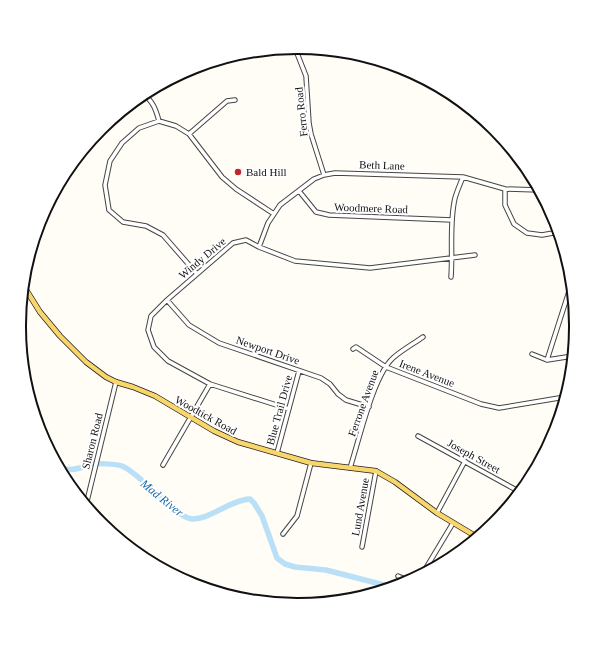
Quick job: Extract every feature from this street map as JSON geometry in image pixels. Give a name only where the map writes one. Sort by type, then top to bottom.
[{"type":"main road","name":"Woodtick Road","points":[[28,293],[40,312],[60,336],[92,368],[116,382],[155,396],[214,431],[238,442],[311,463],[376,471],[395,482],[437,513],[472,534]]},
{"type":"street","name":"Ferro Road","points":[[297,54],[306,76],[311,134],[324,175]]},
{"type":"street","points":[[149,99],[155,108],[159,121]]},
{"type":"street","points":[[189,134],[227,101],[235,100]]},
{"type":"street","points":[[197,274],[163,235],[146,226],[123,222],[109,210],[105,185],[110,161],[122,143],[139,128],[159,121],[176,126],[189,134],[222,177],[236,189],[274,214]]},
{"type":"street","name":"Beth Lane","points":[[259,247],[268,223],[280,205],[314,179],[324,175],[335,173],[463,177],[505,189],[533,190]]},
{"type":"street","points":[[451,277],[452,220],[455,199],[463,177]]},
{"type":"street","points":[[505,189],[505,205],[514,224],[527,233],[542,235],[553,233]]},
{"type":"street","name":"Woodmere Road","points":[[299,191],[316,212],[329,215],[452,220]]},
{"type":"street","name":"Windy Drive","points":[[289,409],[210,384],[168,361],[154,347],[148,330],[151,316],[167,300],[233,243],[246,240],[259,247],[295,261],[370,268],[475,255]]},
{"type":"street","points":[[547,360],[567,297]]},
{"type":"street","name":"Newport Drive","points":[[167,300],[189,325],[219,343],[321,378],[330,384],[338,394],[346,400],[369,407]]},
{"type":"street","name":"Ferrone Avenue","points":[[350,468],[381,373],[393,358],[423,337]]},
{"type":"street","name":"Irene Avenue","points":[[353,349],[356,347],[386,367],[481,404],[499,408],[559,398]]},
{"type":"street","points":[[532,354],[547,360],[567,357]]},
{"type":"street","name":"Blue Trail Drive","points":[[277,454],[299,371]]},
{"type":"street","name":"Sharon Road","points":[[88,498],[116,382]]},
{"type":"street","points":[[163,465],[210,384]]},
{"type":"street","name":"Joseph Street","points":[[418,436],[514,489]]},
{"type":"street","points":[[437,513],[465,461]]},
{"type":"street","points":[[283,534],[297,516],[311,463]]},
{"type":"street","name":"Lund Avenue","points":[[362,547],[376,471]]},
{"type":"street","points":[[428,564],[453,522]]},
{"type":"waterway","name":"Mad River","points":[[67,469],[81,468],[88,464],[111,464],[122,466],[139,478],[176,511],[185,517],[192,519],[205,516],[242,500],[250,499],[262,516],[277,558],[285,564],[295,567],[326,570],[381,584]]},
{"type":"place","name":"Bald Hill","points":[[238,172]]}]
